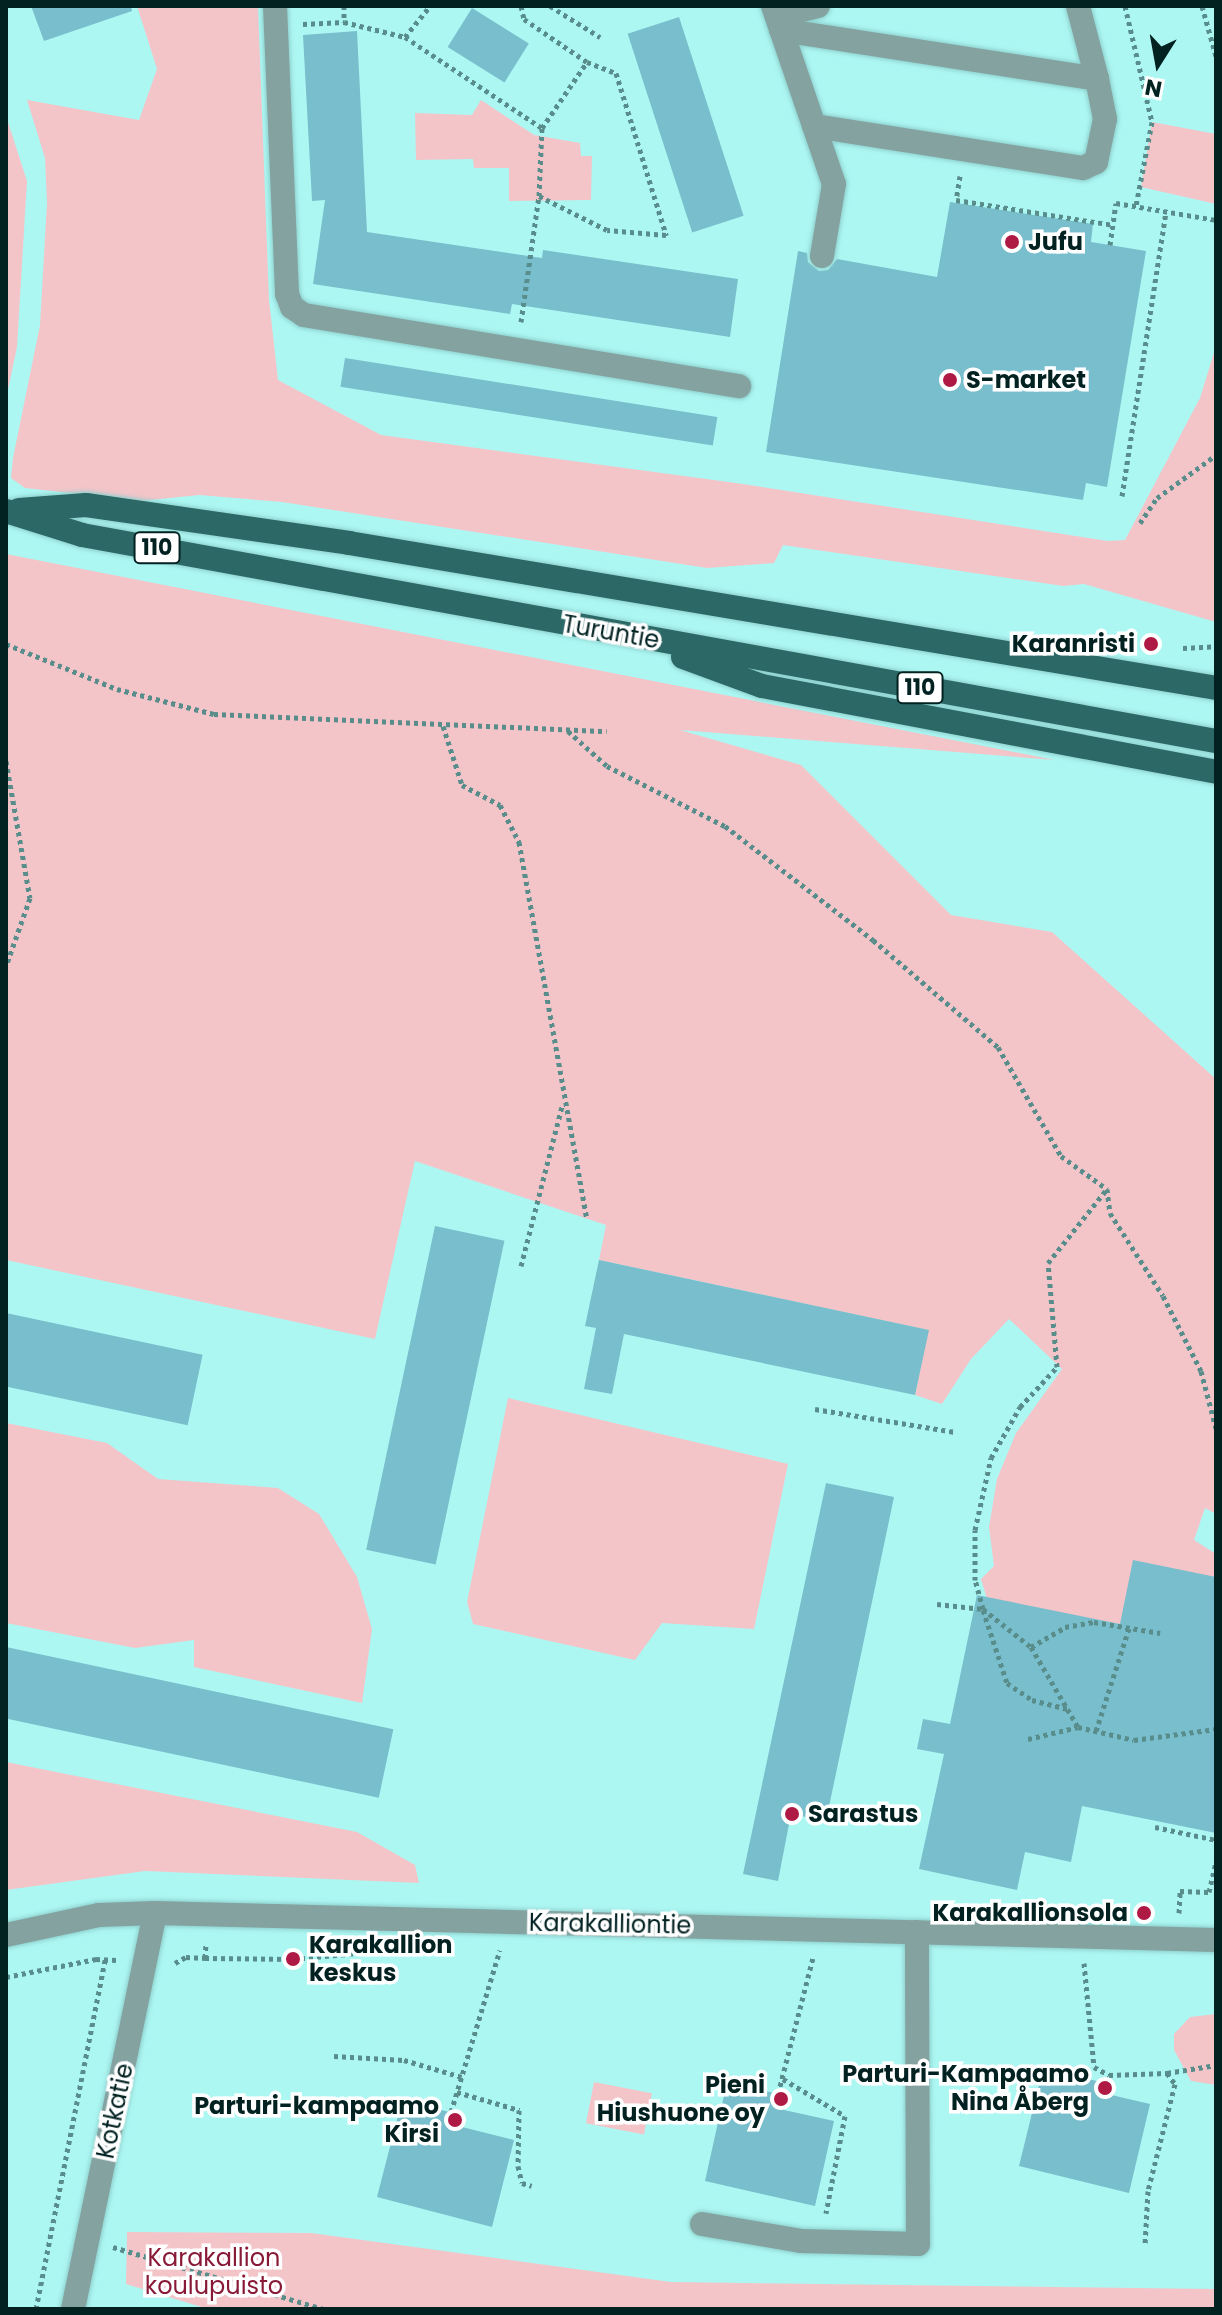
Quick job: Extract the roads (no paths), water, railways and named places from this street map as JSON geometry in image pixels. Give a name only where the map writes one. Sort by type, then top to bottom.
[{"type":"main road","name":"Turuntie","points":[[7,511],[86,505],[349,543],[1216,688]]},
{"type":"main road","name":"Turuntie","points":[[7,511],[82,535],[1216,741]]},
{"type":"main road","points":[[625,635],[762,686],[1216,772]]},
{"type":"street","points":[[777,17],[818,6]]},
{"type":"street","points":[[814,126],[1083,168],[1096,162],[1105,119],[1078,6]]},
{"type":"street","points":[[276,16],[287,294],[292,307],[304,315],[739,386]]},
{"type":"street","points":[[777,17],[1097,79]]},
{"type":"street","points":[[777,17],[834,184],[822,256]]},
{"type":"street","name":"Karakalliontie","points":[[6,1935],[99,1915],[155,1913],[1216,1940]]},
{"type":"street","name":"Kotkatie","points":[[73,2309],[155,1913]]},
{"type":"street","points":[[702,2224],[820,2241],[918,2244],[917,1932]]},
{"type":"place","name":"Jufu","points":[[1012,242]]},
{"type":"place","name":"S-market","points":[[950,380]]},
{"type":"place","name":"Karanristi","points":[[1151,644]]},
{"type":"place","name":"Sarastus","points":[[792,1814]]},
{"type":"place","name":"Karakallionsola","points":[[1144,1913]]},
{"type":"place","name":"Karakallion keskus","points":[[293,1959]]},
{"type":"place","name":"Parturi-Kampaamo Nina Åberg","points":[[1105,2088]]},
{"type":"place","name":"Pieni Hiushuone oy","points":[[781,2099]]},
{"type":"place","name":"Parturi-kampaamo Kirsi","points":[[455,2120]]},
{"type":"park label","name":"Karakallion koulupuisto","points":[[214,2272]]}]
